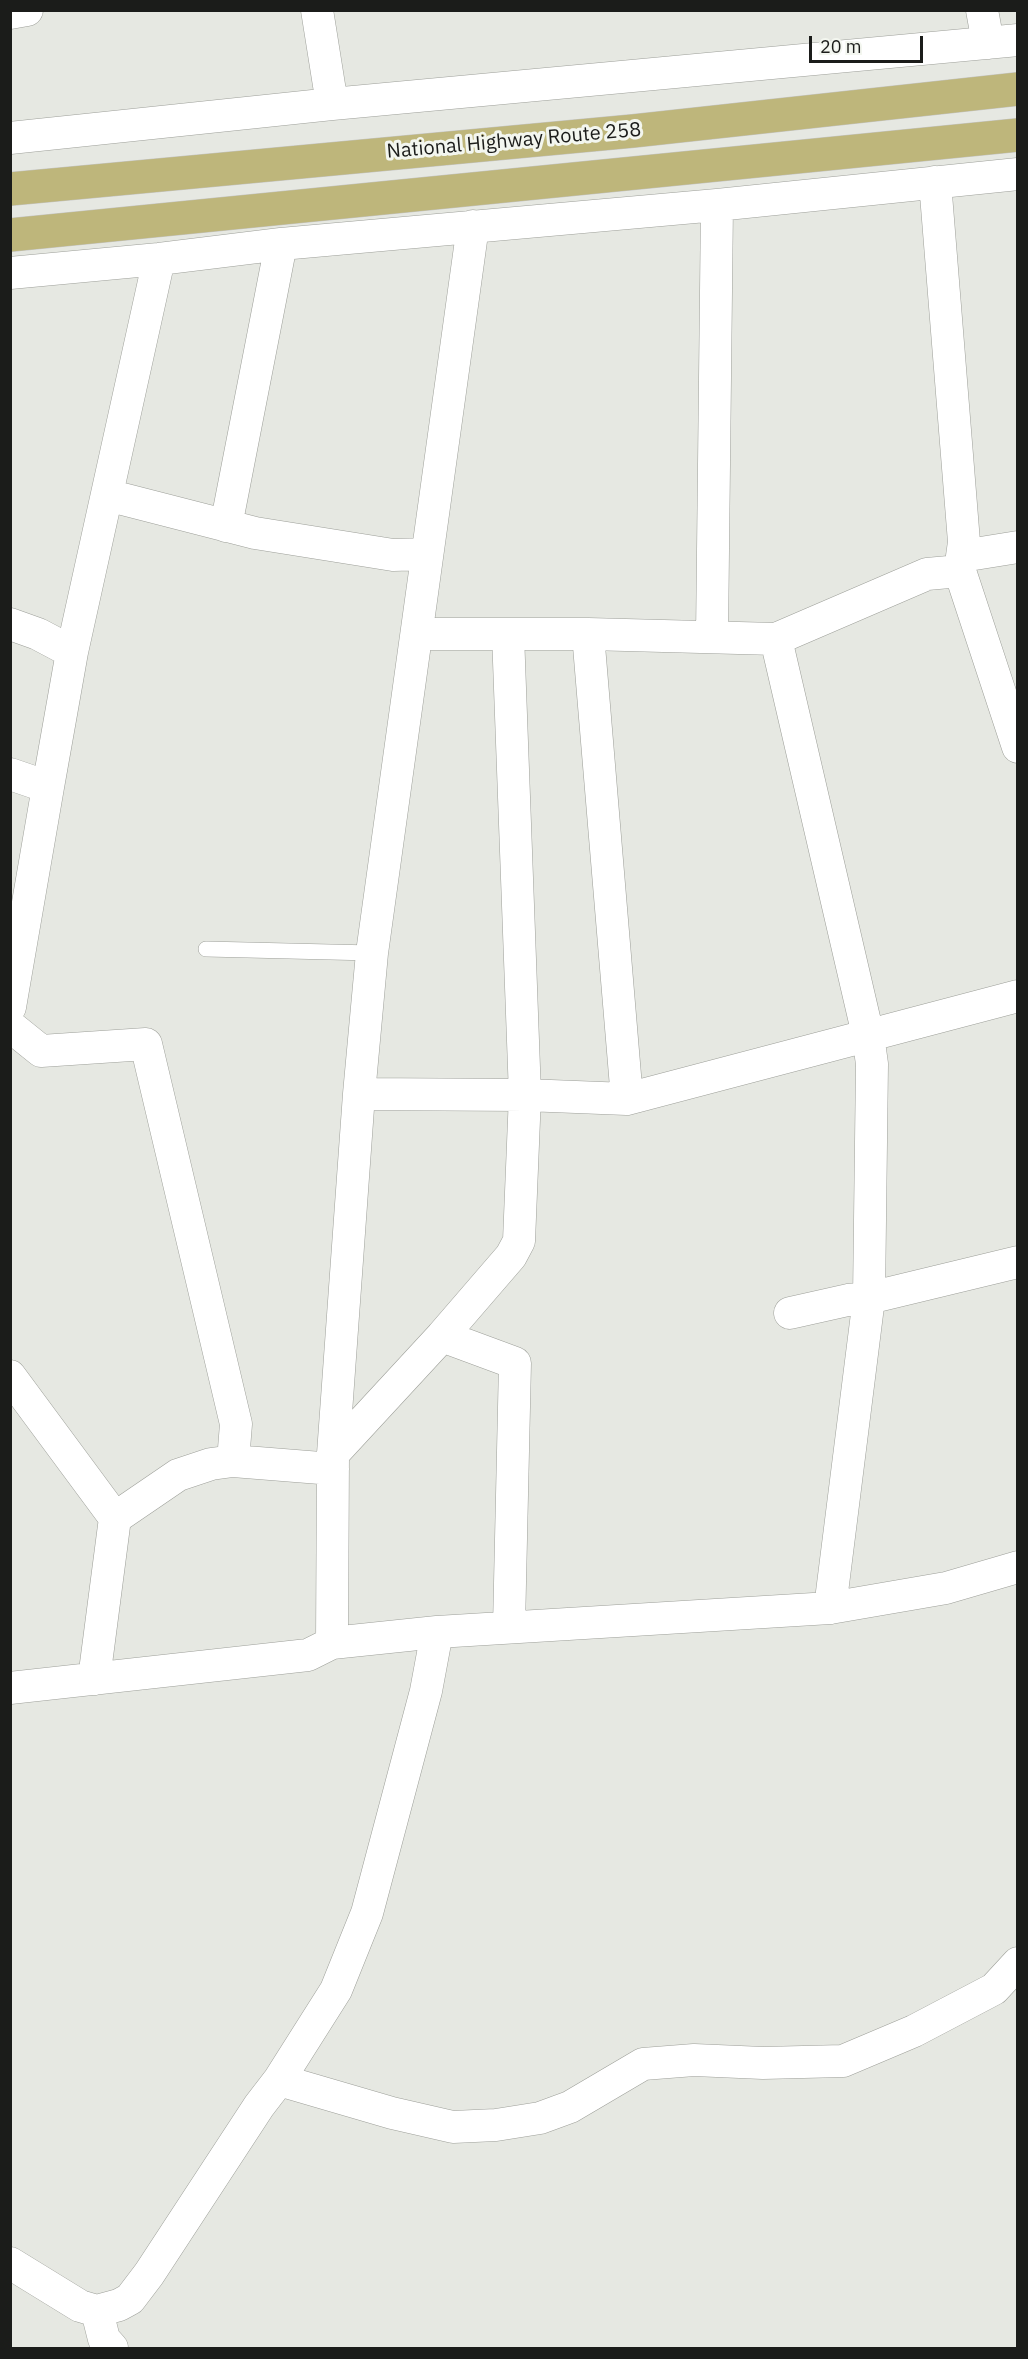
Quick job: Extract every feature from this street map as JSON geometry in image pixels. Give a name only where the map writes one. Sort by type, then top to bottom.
[{"type":"highway","name":"National Highway Route 258","points":[[10,189],[216,168],[633,131],[1017,89]]},
{"type":"highway","points":[[10,235],[1017,135]]},
{"type":"street","points":[[10,12],[27,10]]},
{"type":"street","points":[[317,10],[332,104]]},
{"type":"street","points":[[10,138],[332,104],[1003,41],[982,10]]},
{"type":"street","points":[[10,273],[159,259],[281,244],[717,205],[1017,174]]},
{"type":"street","points":[[935,182],[964,542],[961,563],[1017,747]]},
{"type":"street","points":[[712,637],[717,205]]},
{"type":"street","points":[[332,1643],[333,1461],[359,1094],[372,953],[473,226]]},
{"type":"street","points":[[226,526],[281,244]]},
{"type":"street","points":[[10,1007],[72,652],[159,259]]},
{"type":"street","points":[[106,495],[255,533],[393,555],[427,554]]},
{"type":"street","points":[[417,634],[588,634],[777,639],[927,574],[1017,547]]},
{"type":"street","points":[[10,624],[38,634],[72,652]]},
{"type":"street","points":[[116,1518],[178,1475],[211,1464],[233,1461],[333,1461],[511,1256],[519,1241],[525,1095],[508,634]]},
{"type":"street","points":[[588,634],[627,1099]]},
{"type":"street","points":[[777,639],[868,1035],[872,1064],[869,1298],[830,1608]]},
{"type":"street","points":[[10,774],[48,787]]},
{"type":"street","points":[[359,1094],[525,1095],[627,1099],[1017,996]]},
{"type":"street","points":[[10,1026],[41,1051],[146,1044],[236,1424],[233,1461]]},
{"type":"street","points":[[790,1313],[848,1300],[869,1298],[1017,1262]]},
{"type":"street","points":[[442,1336],[515,1363],[509,1627]]},
{"type":"street","points":[[10,1376],[116,1518],[94,1679]]},
{"type":"street","points":[[10,1688],[308,1655],[332,1643],[437,1632],[830,1608],[946,1588],[1017,1567]]},
{"type":"street","points":[[10,2263],[80,2306],[97,2311],[119,2305],[130,2298],[143,2282],[336,1990],[367,1913],[426,1691],[437,1632]]},
{"type":"street","points":[[279,2079],[392,2113],[453,2127],[496,2125],[540,2118],[570,2107],[643,2064],[694,2060],[763,2063],[843,2061],[914,2031],[994,1989],[1017,1963]]},
{"type":"street","points":[[97,2311],[104,2339],[112,2349]]},
{"type":"lane","points":[[206,949],[372,953]]}]
